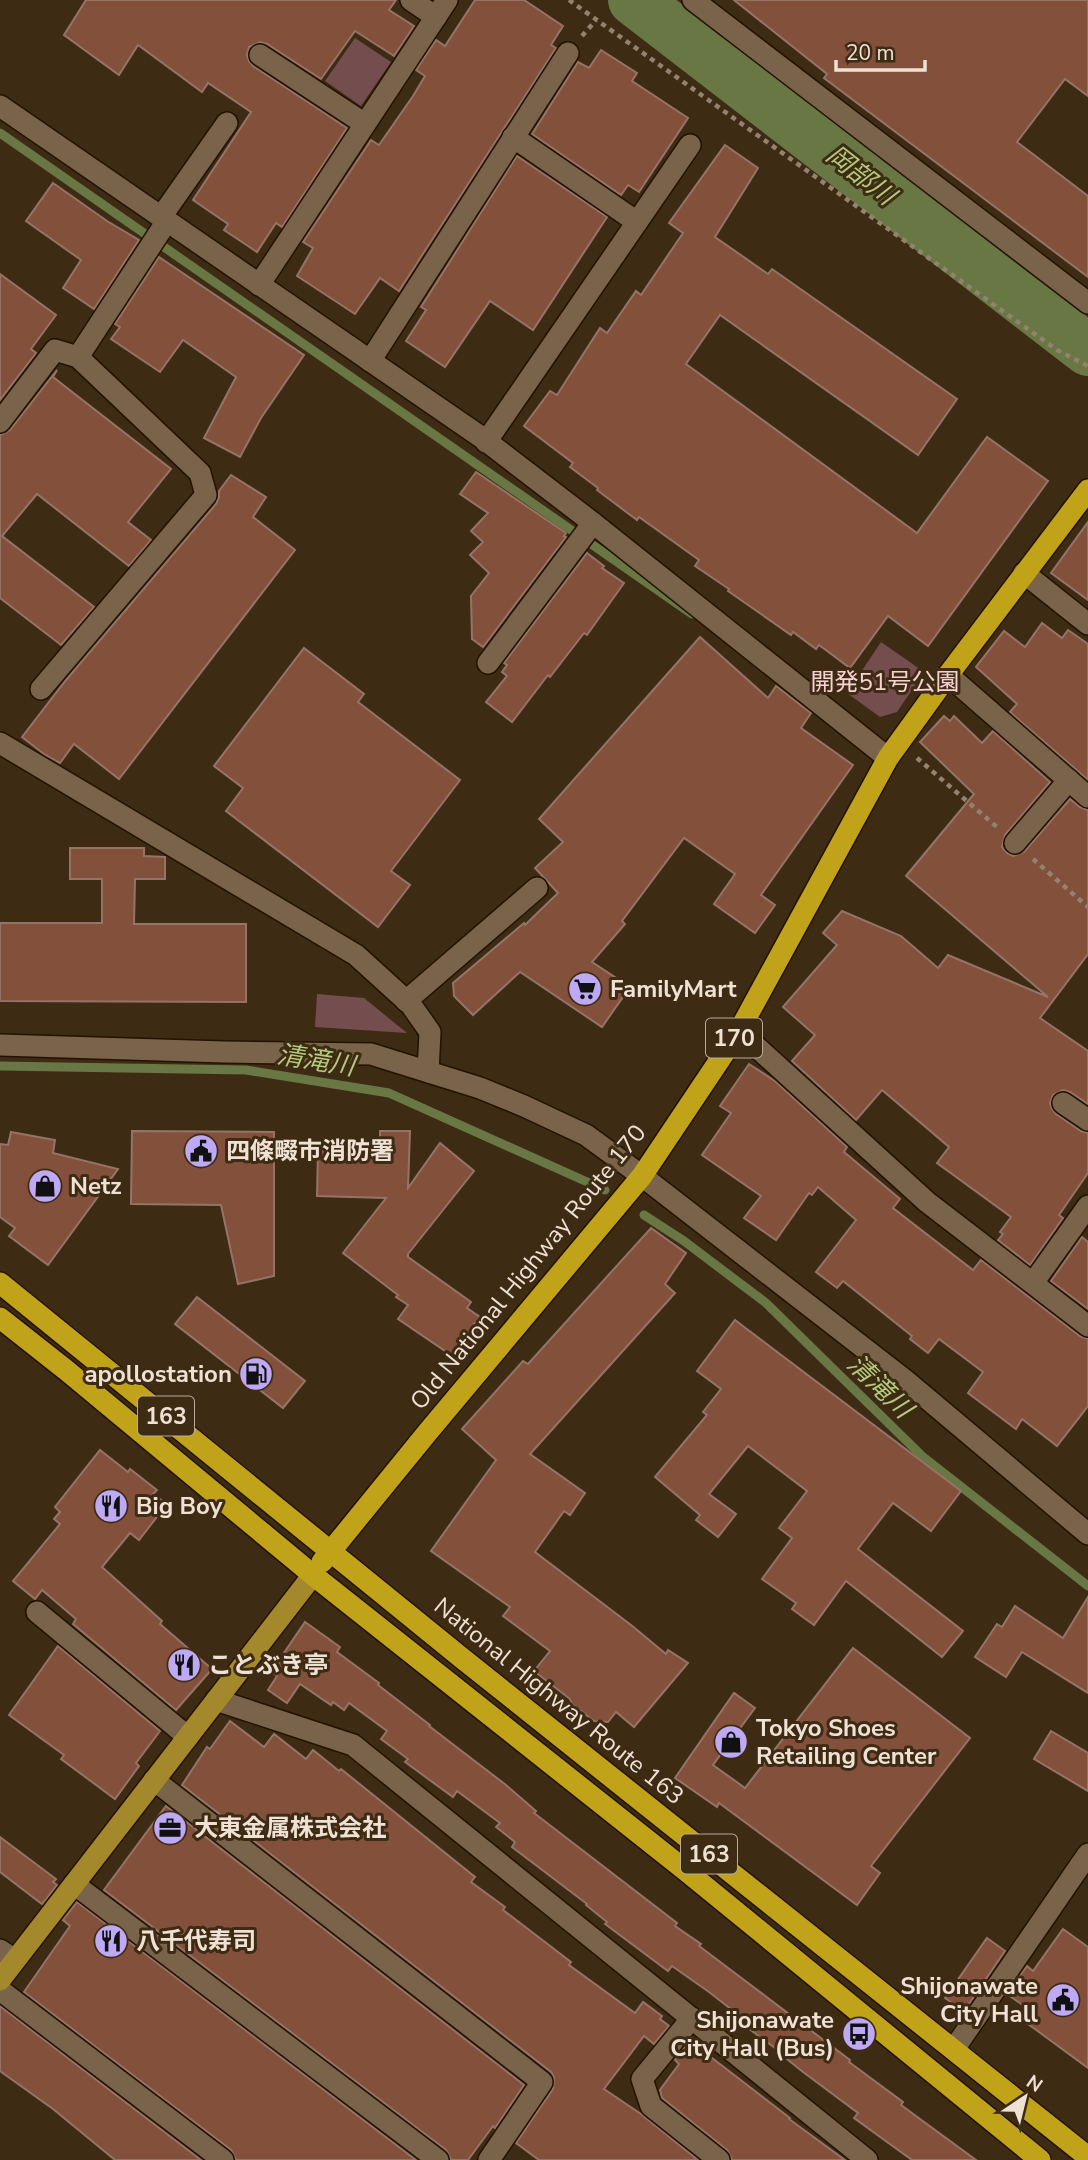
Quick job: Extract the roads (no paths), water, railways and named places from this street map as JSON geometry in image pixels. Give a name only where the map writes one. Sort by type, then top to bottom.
[{"type":"highway","name":"Old National Highway Route 170","points":[[313,1575],[330,1550],[642,1176],[739,1031],[894,750],[1088,490]]},
{"type":"highway","name":"National Highway Route 163","points":[[0,1283],[463,1659],[1088,2157]]},
{"type":"highway","name":"163","points":[[0,1318],[313,1575],[685,1870],[1041,2160]]},
{"type":"main road","points":[[0,1980],[8,1955],[74,1884],[313,1575]]},
{"type":"street","points":[[259,285],[442,8],[411,0]]},
{"type":"street","points":[[693,0],[1088,303]]},
{"type":"street","points":[[370,361],[568,52]]},
{"type":"street","points":[[260,55],[365,124]]},
{"type":"street","points":[[0,106],[159,231],[259,285],[486,442],[585,533],[894,750]]},
{"type":"street","points":[[78,357],[227,124]]},
{"type":"street","points":[[513,137],[637,222]]},
{"type":"street","points":[[486,442],[690,145]]},
{"type":"street","points":[[0,422],[55,350],[78,357],[200,473],[206,495],[41,689]]},
{"type":"street","points":[[488,663],[585,533]]},
{"type":"street","points":[[1024,573],[1088,624]]},
{"type":"street","points":[[948,675],[1088,797]]},
{"type":"street","points":[[0,743],[356,955],[405,1001],[430,1032],[428,1072]]},
{"type":"street","points":[[1015,843],[1069,780]]},
{"type":"street","points":[[405,1001],[537,888]]},
{"type":"street","points":[[739,1031],[927,1202],[1088,1326]]},
{"type":"street","points":[[0,1045],[371,1054],[480,1088],[586,1135],[905,1380],[1088,1534]]},
{"type":"street","points":[[1063,1103],[1088,1120]]},
{"type":"street","points":[[1033,1283],[1088,1206]]},
{"type":"street","points":[[37,1612],[188,1737]]},
{"type":"street","points":[[216,1700],[353,1745],[867,2160]]},
{"type":"street","points":[[154,1780],[541,2082],[497,2157]]},
{"type":"street","points":[[954,2049],[1088,1854]]},
{"type":"street","points":[[74,1884],[438,2160]]},
{"type":"street","points":[[0,1990],[223,2160]]},
{"type":"street","points":[[692,2018],[642,2079],[651,2106],[719,2160]]},
{"type":"waterway","name":"岡部川","points":[[634,0],[1088,350]]},
{"type":"waterway","points":[[0,133],[692,614]]},
{"type":"waterway","name":"清滝川","points":[[0,1066],[246,1070],[389,1093],[605,1190]]},
{"type":"waterway","name":"清滝川","points":[[644,1215],[684,1241],[766,1303],[922,1456],[1088,1586]]},
{"type":"place","name":"FamilyMart","points":[[585,989]]},
{"type":"place","name":"四條畷市消防署","points":[[201,1151]]},
{"type":"place","name":"Netz","points":[[45,1186]]},
{"type":"place","name":"apollostation","points":[[256,1374]]},
{"type":"place","name":"Big Boy","points":[[111,1506]]},
{"type":"place","name":"ことぶき亭","points":[[184,1665]]},
{"type":"place","name":"Tokyo Shoes Retailing Center","points":[[731,1742]]},
{"type":"place","name":"大東金属株式会社","points":[[170,1828]]},
{"type":"place","name":"八千代寿司","points":[[111,1941]]},
{"type":"place","name":"Shijonawate City Hall","points":[[1063,2000]]},
{"type":"place","name":"Shijonawate City Hall (Bus)","points":[[859,2034]]},
{"type":"park label","name":"開発51号公園","points":[[885,682]]}]
